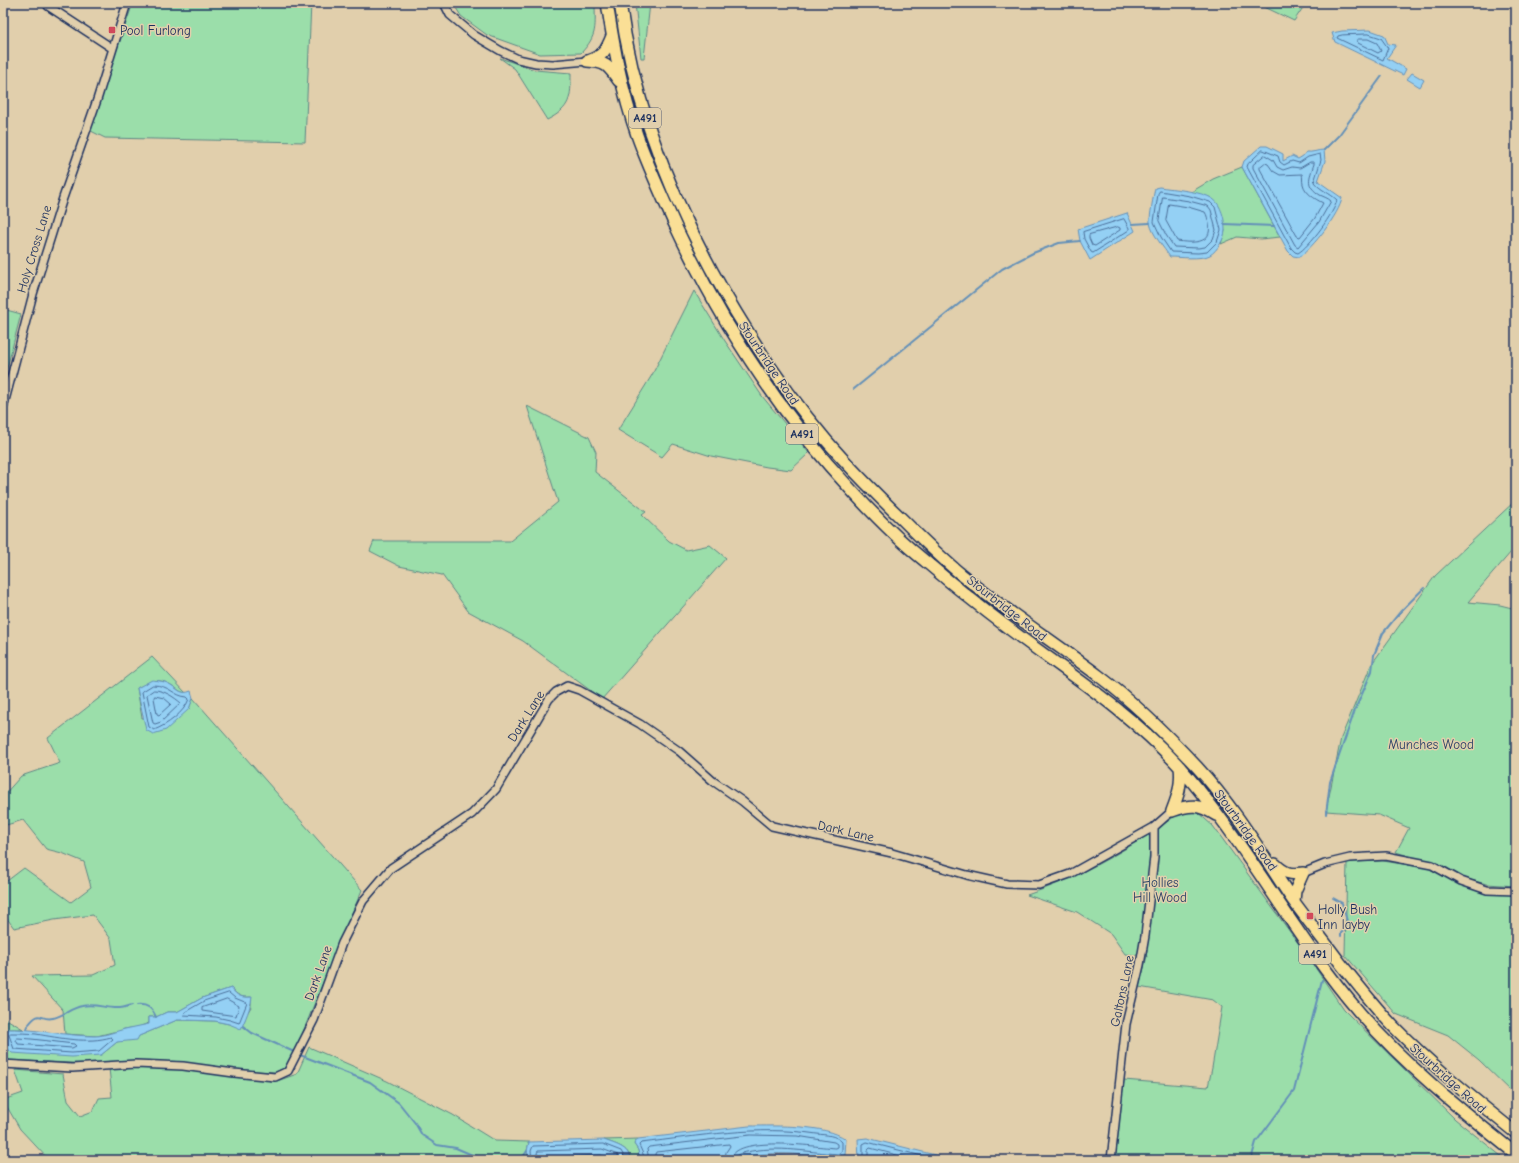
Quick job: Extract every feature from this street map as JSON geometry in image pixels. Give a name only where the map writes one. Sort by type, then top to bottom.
[{"type":"highway","name":"Stourbridge Road","points":[[607,3],[612,36],[623,86],[637,135],[661,194],[689,254],[728,327],[774,397],[813,448],[874,514],[922,559],[1006,627],[1125,715],[1180,767],[1222,819],[1308,945],[1358,1011],[1385,1040],[1447,1099],[1516,1154]]},
{"type":"highway","name":"Stourbridge Road","points":[[620,3],[634,80],[646,119],[672,187],[703,254],[728,299],[761,352],[788,392],[825,439],[871,490],[959,572],[1023,622],[1102,678],[1150,719],[1172,741],[1218,790],[1265,856],[1294,901],[1343,967],[1394,1028],[1452,1082],[1516,1134]]},
{"type":"highway","points":[[587,61],[596,58],[607,49],[612,36]]},
{"type":"highway","points":[[587,61],[604,63],[610,67],[623,86]]},
{"type":"highway","points":[[1172,811],[1179,793],[1181,780],[1180,767]]},
{"type":"highway","points":[[1172,811],[1185,806],[1196,806],[1209,810],[1222,819]]},
{"type":"highway","points":[[1265,856],[1284,873],[1303,873],[1295,891],[1294,901]]},
{"type":"street","points":[[47,3],[48,6],[112,48]]},
{"type":"street","name":"Holy Cross Lane","points":[[3,408],[33,294],[63,198],[97,100],[127,3]]},
{"type":"street","points":[[444,3],[450,15],[474,34],[501,52],[518,59],[536,63],[553,64],[587,61]]},
{"type":"street","name":"Dark Lane","points":[[3,1064],[72,1068],[136,1064],[183,1066],[275,1077],[288,1071],[314,1020],[342,943],[363,901],[391,868],[472,814],[496,789],[549,699],[556,692],[567,686],[580,690],[640,724],[679,751],[713,780],[742,801],[772,826],[892,853],[966,875],[1007,884],[1039,885],[1070,874],[1154,827],[1172,811]]},
{"type":"street","name":"Galtons Lane","points":[[1111,1160],[1126,1024],[1140,965],[1145,936],[1154,857],[1154,827]]},
{"type":"street","points":[[1303,873],[1325,864],[1350,858],[1386,856],[1432,864],[1461,881],[1487,890],[1516,891]]},
{"type":"green space","points":[[133,3],[311,3],[305,142],[105,138],[89,130]]},
{"type":"green space","points":[[453,3],[595,3],[593,36],[581,53],[540,54],[487,35],[461,16]]},
{"type":"green space","points":[[635,3],[650,3],[644,58],[641,58]]},
{"type":"green space","points":[[1256,3],[1306,3],[1294,21]]},
{"type":"green space","points":[[500,58],[535,70],[571,73],[570,96],[561,111],[547,120],[515,69]]},
{"type":"green space","points":[[1242,167],[1280,237],[1261,239],[1237,237],[1221,244],[1225,231],[1212,198],[1191,192],[1213,179]]},
{"type":"green space","points":[[694,291],[762,396],[809,453],[791,470],[711,456],[673,444],[662,457],[618,430],[652,375]]},
{"type":"green space","points":[[3,309],[21,314],[3,383]]},
{"type":"green space","points":[[527,406],[589,437],[596,452],[595,472],[646,512],[642,515],[669,541],[686,550],[710,545],[726,558],[602,699],[523,641],[468,611],[442,575],[399,566],[370,551],[374,541],[510,541],[558,502]]},
{"type":"green space","name":"Munches Wood","points":[[1516,500],[1516,552],[1511,552],[1468,602],[1500,605],[1516,609],[1516,886],[1487,884],[1466,879],[1447,868],[1396,852],[1409,828],[1379,815],[1326,811],[1341,738],[1371,665],[1435,576]]},
{"type":"green space","points":[[152,657],[186,693],[162,681],[150,682],[137,688],[142,718],[189,709],[193,698],[362,890],[301,1037],[285,1068],[275,1072],[3,1060],[3,1029],[101,1055],[117,1042],[139,1036],[177,1020],[215,1021],[229,1024],[244,1022],[251,1007],[251,997],[240,996],[231,988],[202,998],[177,1012],[167,1012],[156,1017],[149,1017],[149,1023],[138,1027],[97,1036],[65,1034],[63,1010],[32,976],[93,975],[115,965],[111,939],[93,915],[54,920],[14,928],[3,913],[3,884],[24,868],[71,902],[91,887],[84,862],[62,853],[46,849],[23,820],[3,826],[3,796],[21,776],[60,763],[48,738]]},
{"type":"green space","name":"Hollies Hill Wood","points":[[1186,808],[1196,811],[1213,826],[1306,954],[1344,1010],[1455,1119],[1506,1160],[1115,1160],[1124,1080],[1208,1087],[1222,1007],[1213,1000],[1139,987],[1147,956],[1125,954],[1111,934],[1077,912],[1027,895],[1063,881],[1099,864],[1143,838]]},
{"type":"green space","points":[[1383,861],[1428,868],[1457,883],[1487,893],[1516,895],[1516,1096],[1479,1060],[1448,1035],[1396,1014],[1345,955],[1347,862]]},
{"type":"green space","points":[[3,1017],[23,1029],[3,1029]]},
{"type":"green space","points":[[309,1047],[387,1081],[453,1115],[495,1141],[529,1142],[527,1151],[529,1160],[49,1160],[20,1129],[3,1100],[23,1093],[15,1070],[63,1074],[68,1101],[80,1116],[93,1111],[99,1098],[112,1097],[109,1068],[183,1069],[277,1081],[297,1074]]},
{"type":"green space","points":[[638,1139],[634,1144],[638,1150],[640,1160],[630,1160],[624,1149],[604,1140]]},
{"type":"water","points":[[1370,30],[1384,35],[1388,44],[1396,45],[1387,58],[1406,69],[1403,75],[1335,42],[1332,33],[1342,31]]},
{"type":"water","points":[[1412,73],[1424,80],[1420,87],[1407,79]]},
{"type":"water","points":[[1261,146],[1267,146],[1283,154],[1283,161],[1292,156],[1298,159],[1306,152],[1324,150],[1325,161],[1318,181],[1342,198],[1340,205],[1325,230],[1311,247],[1299,257],[1293,256],[1288,251],[1242,167],[1244,161]]},
{"type":"water","points":[[1159,187],[1202,194],[1216,201],[1222,213],[1225,233],[1218,247],[1213,253],[1206,257],[1170,257],[1156,236],[1150,223],[1155,188]]},
{"type":"water","points":[[1127,213],[1135,231],[1090,260],[1080,241],[1078,229]]},
{"type":"water","points":[[152,680],[162,681],[182,692],[191,691],[193,698],[189,709],[166,730],[153,734],[146,730],[137,688]]},
{"type":"water","points":[[231,988],[240,996],[252,997],[241,1029],[229,1024],[215,1021],[177,1020],[139,1036],[137,1040],[117,1042],[101,1055],[72,1057],[12,1053],[9,1050],[3,1029],[83,1036],[103,1035],[149,1024],[149,1017],[156,1017],[167,1012],[177,1012],[202,998]]},
{"type":"water","points":[[749,1126],[813,1128],[837,1134],[846,1139],[845,1155],[839,1158],[799,1154],[773,1154],[734,1160],[640,1160],[638,1150],[634,1144],[638,1139]]},
{"type":"water","points":[[867,1138],[935,1155],[949,1160],[859,1160],[858,1139]]},
{"type":"water","points":[[604,1140],[624,1149],[630,1160],[529,1160],[527,1151],[529,1142]]},
{"type":"water","points":[[782,1156],[827,1160],[751,1160],[762,1157]]},
{"type":"waterway","points":[[1324,150],[1339,135],[1382,76]]},
{"type":"waterway","points":[[1132,224],[1150,223]]},
{"type":"waterway","points":[[1224,224],[1274,226]]},
{"type":"waterway","points":[[854,389],[1002,269],[1033,253],[1059,243],[1080,241]]},
{"type":"waterway","points":[[1326,814],[1330,782],[1355,710],[1372,671],[1374,655],[1383,633],[1401,611],[1424,588]]},
{"type":"waterway","points":[[1333,898],[1342,903],[1347,921],[1346,929],[1341,933],[1341,936]]},
{"type":"waterway","points":[[1251,1160],[1256,1142],[1294,1091],[1322,980]]},
{"type":"waterway","points":[[29,1024],[38,1016],[49,1019],[60,1016],[74,1008],[87,1005],[110,1008],[120,1008],[132,1005]]},
{"type":"waterway","points":[[137,1005],[149,1007],[156,1017]]},
{"type":"waterway","points":[[243,1026],[252,1033],[294,1052]]},
{"type":"waterway","points":[[300,1055],[370,1082],[399,1103],[415,1123],[422,1135],[437,1145],[456,1148],[484,1160]]},
{"type":"waterway","points":[[521,1160],[527,1151]]},
{"type":"place","name":"Pool Furlong","points":[[112,30]]},
{"type":"place","name":"Holly Bush Inn layby","points":[[1310,916]]}]
